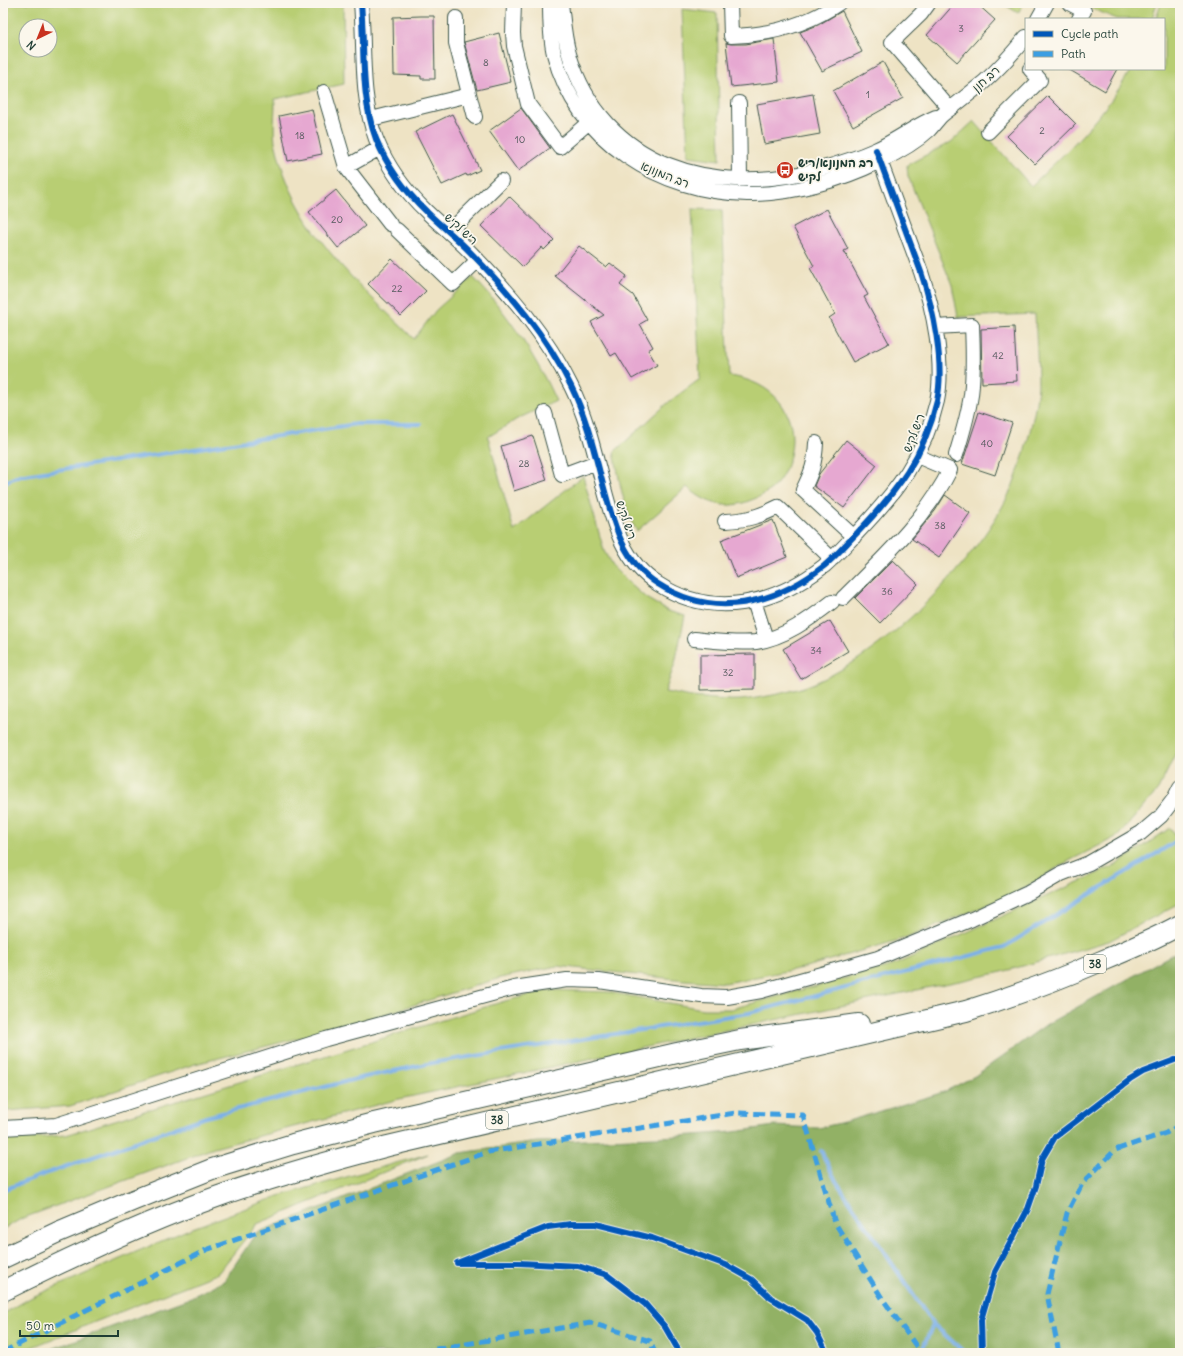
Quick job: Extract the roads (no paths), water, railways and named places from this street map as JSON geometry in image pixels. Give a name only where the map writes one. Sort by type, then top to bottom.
[{"type":"highway","name":"38","points":[[3,1291],[71,1257],[146,1225],[219,1196],[300,1170],[388,1146],[966,1011],[1007,999],[1069,975],[1152,940],[1180,925]]},
{"type":"highway","name":"38","points":[[3,1258],[107,1211],[212,1169],[293,1144],[367,1125],[677,1053],[740,1040],[922,1015],[1007,999]]},
{"type":"street","name":"ריש לקיש","points":[[361,3],[366,96],[375,136],[393,172],[409,194],[427,213],[478,260],[511,295],[526,314],[572,387],[582,412],[617,535],[626,552],[645,574],[658,584],[690,600],[732,605],[754,601],[774,595],[809,576],[832,559],[900,484],[926,438],[937,398],[939,377],[935,327],[927,289],[878,156]]},
{"type":"street","points":[[514,3],[514,46],[528,104],[560,147],[588,123]]},
{"type":"street","name":"רב המנונא","points":[[550,3],[551,37],[554,54],[560,73],[575,104],[588,123],[618,152],[651,172],[688,186],[727,193],[748,194],[793,190],[840,177],[878,156]]},
{"type":"street","name":"רב המנונא","points":[[561,3],[568,53],[575,72],[596,111],[625,141],[662,162],[708,176],[740,179],[772,178],[798,175],[845,161],[878,156]]},
{"type":"street","points":[[730,3],[731,36],[751,36],[775,31],[802,22],[829,10],[839,3]]},
{"type":"street","points":[[929,3],[921,14],[892,42],[946,112]]},
{"type":"street","points":[[1039,18],[1047,3]]},
{"type":"street","points":[[1069,3],[1084,10],[1080,18]]},
{"type":"street","points":[[456,18],[456,43],[475,117]]},
{"type":"street","name":"רב חנן","points":[[878,156],[916,140],[929,130],[946,112],[985,81],[1025,39]]},
{"type":"street","points":[[1014,52],[1025,64]]},
{"type":"street","points":[[988,132],[1040,80],[1031,70]]},
{"type":"street","points":[[324,92],[346,167],[394,227],[453,284],[478,260]]},
{"type":"street","points":[[371,119],[469,96]]},
{"type":"street","points":[[738,103],[740,179]]},
{"type":"street","points":[[346,167],[380,148]]},
{"type":"street","points":[[449,232],[501,181]]},
{"type":"street","points":[[935,327],[972,325],[973,365],[971,395],[965,424],[956,455]]},
{"type":"street","points":[[545,413],[562,475],[597,462]]},
{"type":"street","points":[[816,443],[815,460],[811,474],[803,490],[854,536]]},
{"type":"street","points":[[694,639],[756,642],[798,626],[837,600],[900,540],[928,504],[950,470],[917,456]]},
{"type":"street","points":[[725,522],[746,520],[760,516],[778,507],[832,559]]},
{"type":"street","points":[[754,601],[766,639]]},
{"type":"street","points":[[3,1128],[56,1124],[326,1039],[514,988],[567,980],[598,981],[701,996],[727,997],[761,991],[878,958],[972,919],[1028,893],[1061,874],[1089,863],[1141,834],[1161,816],[1174,799],[1180,787]]},
{"type":"waterway","points":[[3,483],[18,476],[356,424],[421,424]]},
{"type":"waterway","points":[[3,1190],[206,1117],[360,1078],[437,1062],[749,1013],[1004,947],[1180,839]]},
{"type":"waterway","points":[[821,1151],[836,1181],[933,1324],[965,1353]]},
{"type":"waterway","points":[[921,1353],[933,1324]]},
{"type":"place","name":"רב המנונא/ריש לקיש","points":[[785,170]]}]
